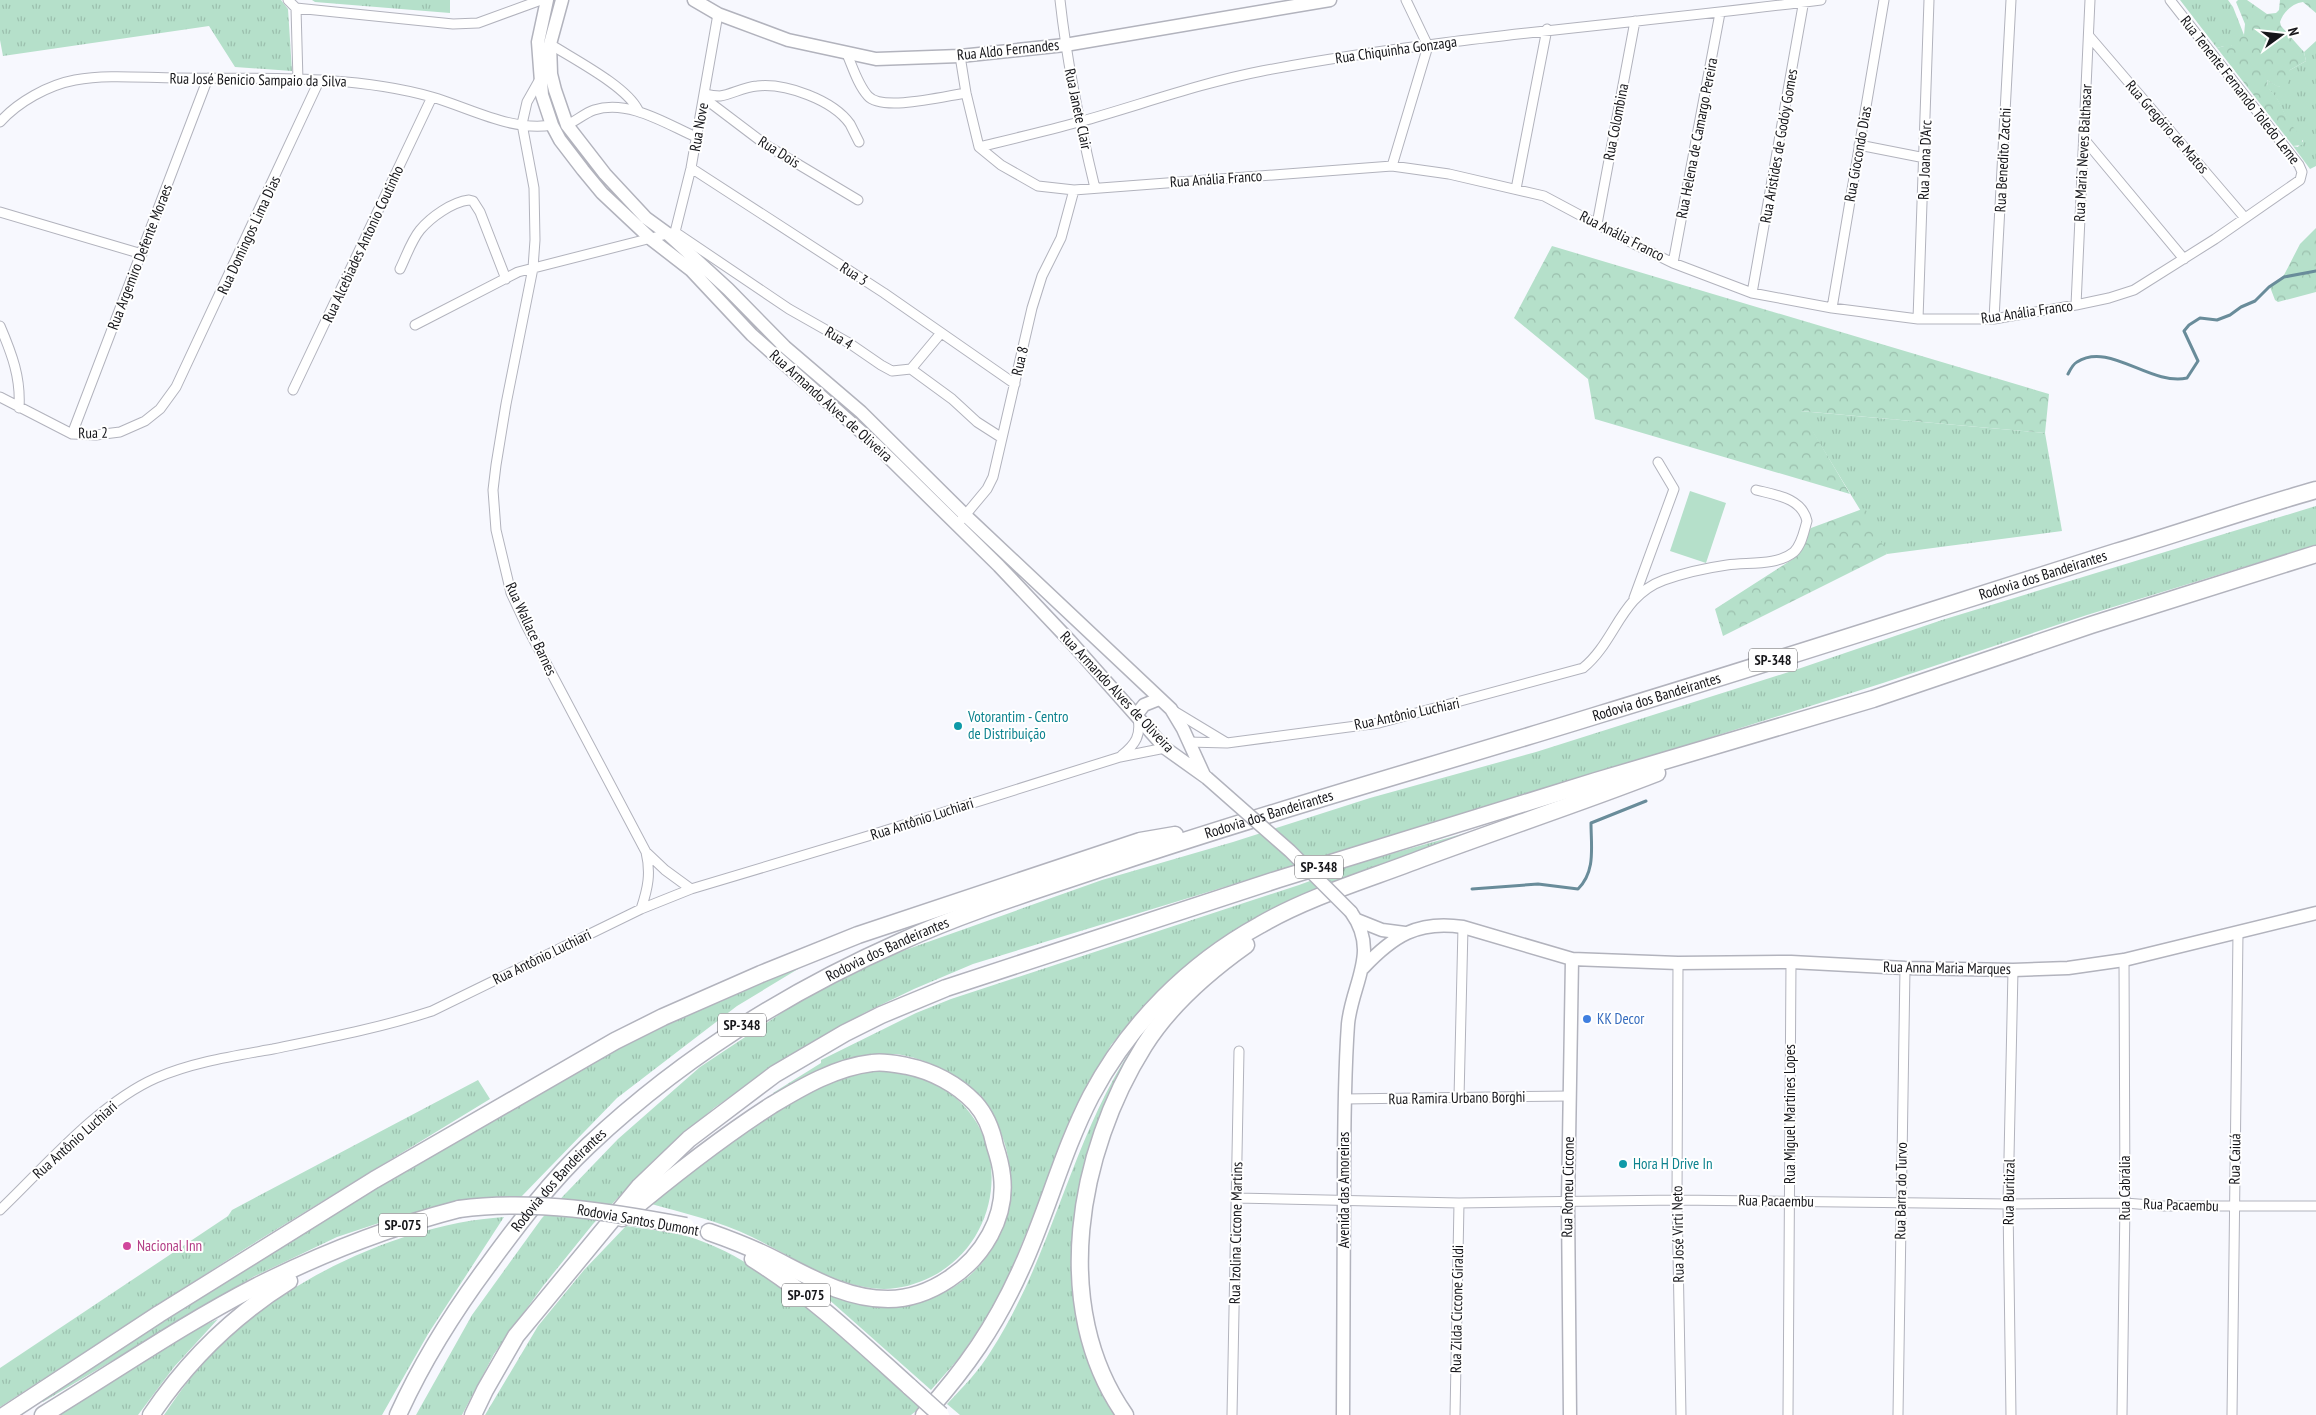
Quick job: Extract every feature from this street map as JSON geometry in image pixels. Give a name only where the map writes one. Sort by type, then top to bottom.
[{"type":"highway","name":"Rodovia dos Bandeirantes","points":[[398,1415],[462,1300],[508,1238],[585,1148],[694,1058],[780,1002],[902,940],[1007,901],[1228,825],[1611,712],[2316,490]]},
{"type":"highway","name":"SP-348","points":[[473,1415],[516,1336],[590,1244],[639,1187],[689,1139],[783,1070],[846,1033],[912,1001],[1010,966],[1280,879],[1596,781],[1873,699],[2090,625],[2316,554]]},
{"type":"highway","points":[[924,1415],[968,1364],[986,1338],[1004,1306],[1022,1267],[1078,1125],[1092,1095],[1130,1033],[1174,986],[1260,924],[1343,888],[1772,730]]},
{"type":"highway","points":[[5,1415],[159,1314],[406,1160],[615,1041],[672,1012],[810,953],[918,914],[1140,841],[1228,825]]},
{"type":"highway","points":[[1125,1415],[1107,1386],[1090,1340],[1084,1310],[1081,1275],[1081,1234],[1086,1189],[1094,1156],[1112,1106],[1145,1045],[1163,1020],[1183,998],[1209,974],[1267,931],[1343,888]]},
{"type":"highway","points":[[590,1244],[695,1157],[738,1127],[825,1076],[857,1066],[874,1062],[893,1063],[922,1069],[939,1076],[975,1103],[987,1122],[994,1139],[1003,1177],[1001,1202],[993,1229],[974,1260],[937,1287],[922,1293],[888,1299],[859,1296],[830,1288],[744,1245],[709,1232]]},
{"type":"highway","name":"Rodovia Santos Dumont","points":[[349,1246],[399,1226],[459,1209],[511,1205],[546,1206],[628,1215],[709,1232],[780,1275],[812,1300],[941,1415]]},
{"type":"highway","points":[[43,1415],[184,1328],[256,1287],[349,1246]]},
{"type":"highway","points":[[152,1415],[186,1367],[230,1324],[264,1297],[349,1246]]},
{"type":"main road","name":"Rua Armando Alves de Oliveira","points":[[548,0],[538,42],[542,96],[552,125],[571,155],[598,187],[651,239],[691,270],[752,335],[1171,709],[1183,729],[1205,776]]},
{"type":"main road","name":"Rua Armando Alves de Oliveira","points":[[562,0],[550,44],[551,74],[567,125],[611,181],[646,218],[672,233],[785,347],[861,412],[1166,748],[1205,776],[1290,851],[1354,916]]},
{"type":"main road","name":"Rua Aldo Fernandes","points":[[694,0],[718,14],[788,40],[876,59],[960,56],[1065,45],[1330,0]]},
{"type":"main road","points":[[1137,714],[1144,705],[1159,699]]},
{"type":"main road","points":[[1166,748],[1178,747],[1188,742]]},
{"type":"main road","name":"Rua Anna Maria Marques","points":[[1572,959],[1678,963],[1791,962],[1905,968],[2013,970],[2068,968],[2124,960],[2316,913]]},
{"type":"main road","name":"Avenida das Amoreiras","points":[[1354,916],[1382,930],[1405,933]]},
{"type":"main road","name":"Avenida das Amoreiras","points":[[1343,1415],[1344,1099],[1350,1009],[1364,968],[1364,944],[1354,916]]},
{"type":"main road","name":"Avenida das Amoreiras","points":[[1364,968],[1379,952],[1405,933],[1436,925],[1463,927],[1572,959]]},
{"type":"main road","name":"Rua Romeu Ciccone","points":[[1570,1415],[1568,1203],[1572,959]]},
{"type":"street","points":[[288,0],[296,8],[454,24],[478,23],[541,0]]},
{"type":"street","name":"Rua Janete Clair","points":[[1060,0],[1065,45],[1079,122],[1095,188]]},
{"type":"street","points":[[1392,166],[1428,46],[1406,0]]},
{"type":"street","name":"Rua Chiquinha Gonzaga","points":[[979,148],[1079,122],[1156,98],[1259,72],[1353,56],[1547,29],[1720,13],[1821,0]]},
{"type":"street","name":"Rua Giocondo Dias","points":[[1832,308],[1884,0]]},
{"type":"street","name":"Rua Joana D'Arc","points":[[1918,319],[1930,0]]},
{"type":"street","name":"Rua Benedito Zacchi","points":[[1994,319],[2011,0]]},
{"type":"street","name":"Rua Maria Neves Balthasar","points":[[2076,305],[2090,0]]},
{"type":"street","name":"Rua Tenente Fernando Toledo Leme","points":[[2170,0],[2299,165],[2302,176],[2297,182]]},
{"type":"street","name":"Rua Aristides de Godóy Gomes","points":[[1752,293],[1804,1]]},
{"type":"street","points":[[296,8],[298,80]]},
{"type":"street","name":"Rua Helena de Camargo Pereira","points":[[1673,262],[1720,13]]},
{"type":"street","name":"Rua Nove","points":[[672,233],[691,168],[718,14]]},
{"type":"street","name":"Rua Colombina","points":[[1597,224],[1635,21]]},
{"type":"street","points":[[1516,189],[1547,29]]},
{"type":"street","name":"Rua Gregório de Matos","points":[[2089,36],[2244,218]]},
{"type":"street","points":[[550,44],[619,89],[633,100],[638,110]]},
{"type":"street","points":[[847,54],[858,80],[868,97],[882,104],[966,93]]},
{"type":"street","points":[[960,56],[966,93],[979,148]]},
{"type":"street","name":"Rua José Benicio Sampaio da Silva","points":[[0,122],[20,104],[74,80],[105,78],[208,78],[354,83],[432,97],[488,117],[522,124]]},
{"type":"street","name":"Rua Argemiro Defente Moraes","points":[[72,434],[208,78]]},
{"type":"street","name":"Rua Wallace Barnes","points":[[540,79],[527,102],[522,124],[534,188],[535,240],[533,268],[496,465],[493,490],[496,530],[511,593],[527,627],[646,852],[649,866],[649,883],[641,909]]},
{"type":"street","name":"Rua Domingos Lima Dias","points":[[176,387],[319,81]]},
{"type":"street","points":[[704,96],[720,96],[759,85],[780,87],[803,93],[828,105],[850,123],[859,142]]},
{"type":"street","name":"Rua Dois","points":[[704,96],[766,145],[858,200]]},
{"type":"street","name":"Rua Alcebiades Antonio Coutinho","points":[[293,390],[432,97]]},
{"type":"street","points":[[567,125],[595,110],[613,108],[638,110],[696,137]]},
{"type":"street","points":[[522,124],[541,127],[552,125]]},
{"type":"street","points":[[2084,139],[2184,259]]},
{"type":"street","points":[[1859,145],[1925,158]]},
{"type":"street","name":"Rua Anália Franco","points":[[979,148],[1001,165],[1038,186],[1074,190],[1392,166],[1449,174],[1544,196],[1673,262],[1752,293],[1832,308],[1918,319],[1994,319],[2076,305],[2134,290],[2184,259],[2297,182]]},
{"type":"street","name":"Rua 3","points":[[691,168],[884,293],[1015,384]]},
{"type":"street","name":"Rua 8","points":[[961,520],[988,489],[998,463],[1002,438],[1036,293],[1045,269],[1061,238],[1074,190]]},
{"type":"street","points":[[400,269],[419,231],[445,210],[465,200],[473,201],[480,212],[506,279]]},
{"type":"street","points":[[0,212],[142,254]]},
{"type":"street","points":[[415,325],[518,272],[672,233]]},
{"type":"street","name":"Rua 4","points":[[672,233],[789,309],[849,343],[881,365],[892,371],[911,369]]},
{"type":"street","points":[[0,326],[17,370],[20,390],[19,408]]},
{"type":"street","points":[[941,333],[911,369],[952,399],[977,422],[1002,438]]},
{"type":"street","name":"Rua 2","points":[[0,397],[72,434],[96,435],[120,432],[145,421],[160,409],[176,387]]},
{"type":"street","points":[[1633,600],[1674,489],[1658,462]]},
{"type":"street","points":[[1633,600],[1662,581],[1679,575],[1728,565],[1773,560],[1792,553],[1800,544],[1807,521],[1802,508],[1784,497],[1756,490]]},
{"type":"street","name":"Rua Antônio Luchiari","points":[[1188,742],[1227,743],[1390,720],[1583,668],[1593,660],[1633,600]]},
{"type":"street","points":[[1171,709],[1227,743]]},
{"type":"street","name":"Rua Antônio Luchiari","points":[[1120,756],[1133,746],[1137,738],[1140,730],[1137,714]]},
{"type":"street","name":"Rua Antônio Luchiari","points":[[0,1210],[93,1120],[125,1096],[154,1079],[208,1061],[369,1029],[432,1011],[641,909],[691,889],[868,836],[1120,756],[1166,748]]},
{"type":"street","name":"Rua Wallace Barnes","points":[[646,852],[665,870],[691,889]]},
{"type":"street","points":[[1459,1098],[1463,927]]},
{"type":"street","name":"Rua Caiuá","points":[[2232,1415],[2238,932]]},
{"type":"street","name":"Rua Cabrália","points":[[2122,1415],[2125,1202],[2124,960]]},
{"type":"street","name":"Rua Miguel Martines Lopes","points":[[1788,1415],[1791,962]]},
{"type":"street","name":"Rua José Virti Neto","points":[[1678,963],[1677,1200],[1681,1415]]},
{"type":"street","name":"Rua Barra do Turvo","points":[[1898,1415],[1905,968]]},
{"type":"street","name":"Rua Buritizal","points":[[2011,1415],[2008,1204],[2013,970]]},
{"type":"street","name":"Rua Izolina Ciccone Martins","points":[[1232,1415],[1239,1051]]},
{"type":"street","name":"Rua Ramira Urbano Borghi","points":[[1344,1099],[1570,1096]]},
{"type":"street","name":"Rua Pacaembu","points":[[1236,1198],[1459,1203],[1677,1200],[2008,1204],[2125,1202],[2163,1206],[2316,1206]]},
{"type":"street","name":"Rua Zilda Ciccone Giraldi","points":[[1455,1415],[1459,1203]]},
{"type":"green space","points":[[0,0],[281,0],[288,9],[292,71],[235,67],[209,26],[3,56],[0,40]]},
{"type":"green space","points":[[312,0],[450,0],[450,13],[315,2]]},
{"type":"green space","points":[[2180,0],[2228,0],[2233,7],[2244,35],[2231,46],[2217,48]]},
{"type":"green space","points":[[2238,0],[2247,0],[2267,14],[2276,13],[2279,10],[2280,0],[2316,0],[2316,13],[2303,2],[2299,3],[2292,6],[2286,12],[2280,22],[2281,26],[2304,52],[2306,61],[2290,70],[2287,85],[2278,87],[2267,80],[2269,89],[2278,100],[2288,120],[2302,137],[2302,145],[2293,146],[2217,48],[2231,46],[2235,38],[2244,35],[2245,24],[2236,2]]},
{"type":"green space","points":[[2316,41],[2316,166],[2310,169],[2293,146],[2298,147],[2303,141],[2291,127],[2277,99],[2268,88],[2267,80],[2279,87],[2290,70],[2306,61],[2304,52]]},
{"type":"green space","points":[[2316,228],[2316,292],[2278,302],[2275,300],[2270,287],[2284,275],[2300,244]]},
{"type":"green space","points":[[1552,246],[2049,394],[2045,433],[1801,411],[1850,494],[1595,419],[1588,379],[1514,318]]},
{"type":"green space","points":[[1800,411],[2045,433],[2062,531],[1887,554]]},
{"type":"green space","points":[[1690,491],[1726,503],[1706,563],[1670,551]]},
{"type":"green space","points":[[2316,506],[2316,545],[2087,615],[1883,683],[1348,852],[1244,881],[973,964],[914,989],[864,1013],[780,1062],[714,1108],[653,1161],[593,1224],[543,1286],[494,1354],[462,1415],[416,1415],[472,1315],[542,1218],[618,1139],[700,1067],[789,1008],[842,978],[894,954],[1102,880],[1233,842],[1370,798],[1536,752],[1795,670],[1942,620]]},
{"type":"green space","points":[[1865,508],[1887,554],[1723,636],[1715,609],[1793,559],[1811,528]]},
{"type":"green space","points":[[1487,827],[1336,885],[1176,976],[1150,999],[1111,1045],[1096,1071],[1060,1150],[1007,1280],[990,1312],[960,1357],[931,1390],[817,1289],[850,1302],[871,1305],[907,1303],[947,1291],[978,1267],[999,1236],[1009,1201],[1009,1163],[998,1127],[976,1094],[942,1069],[914,1058],[896,1054],[868,1058],[835,1069],[774,1095],[773,1093],[821,1063],[821,1060],[916,1013],[951,999],[1299,885],[1329,874],[1333,870]]},
{"type":"green space","points":[[803,966],[737,1006],[617,1098],[521,1197],[460,1200],[337,1237],[253,1277],[43,1402],[41,1400],[85,1369],[423,1158],[602,1057],[684,1014]]},
{"type":"green space","points":[[1154,1018],[1124,1071],[1075,1259],[1118,1415],[960,1415],[947,1404],[981,1365],[1014,1311],[1034,1268],[1085,1139],[1104,1097],[1127,1056]]},
{"type":"green space","points":[[873,1071],[914,1074],[945,1090],[967,1109],[982,1133],[990,1159],[991,1187],[986,1214],[974,1239],[955,1260],[931,1277],[908,1286],[890,1289],[849,1283],[815,1270],[727,1226],[648,1203],[726,1143],[784,1105],[844,1078]]},
{"type":"green space","points":[[478,1080],[490,1099],[246,1248],[0,1407],[0,1368],[228,1216],[232,1210]]},
{"type":"green space","points":[[504,1217],[428,1334],[382,1415],[164,1415],[205,1360],[249,1319],[281,1296],[352,1257],[390,1242],[467,1221]]},
{"type":"green space","points":[[626,1226],[686,1236],[724,1251],[760,1271],[793,1295],[849,1342],[920,1408],[911,1415],[485,1415],[538,1326],[584,1270]]},
{"type":"green space","points":[[218,1319],[174,1367],[138,1415],[54,1415],[196,1329]]},
{"type":"waterway","points":[[2068,374],[2077,362],[2089,357],[2102,357],[2116,360],[2159,376],[2173,379],[2187,378],[2198,361],[2184,331],[2189,325],[2200,318],[2217,320],[2230,315],[2241,307],[2255,301],[2269,287],[2284,277],[2316,271]]},
{"type":"waterway","points":[[1472,889],[1538,884],[1578,889],[1584,882],[1590,867],[1592,850],[1591,823],[1646,801]]},
{"type":"place","name":"Votorantim - Centro de Distribuição","points":[[958,726]]},
{"type":"place","name":"KK Decor","points":[[1587,1019]]},
{"type":"place","name":"Hora H Drive In","points":[[1623,1164]]},
{"type":"place","name":"Nacional Inn","points":[[127,1246]]}]
